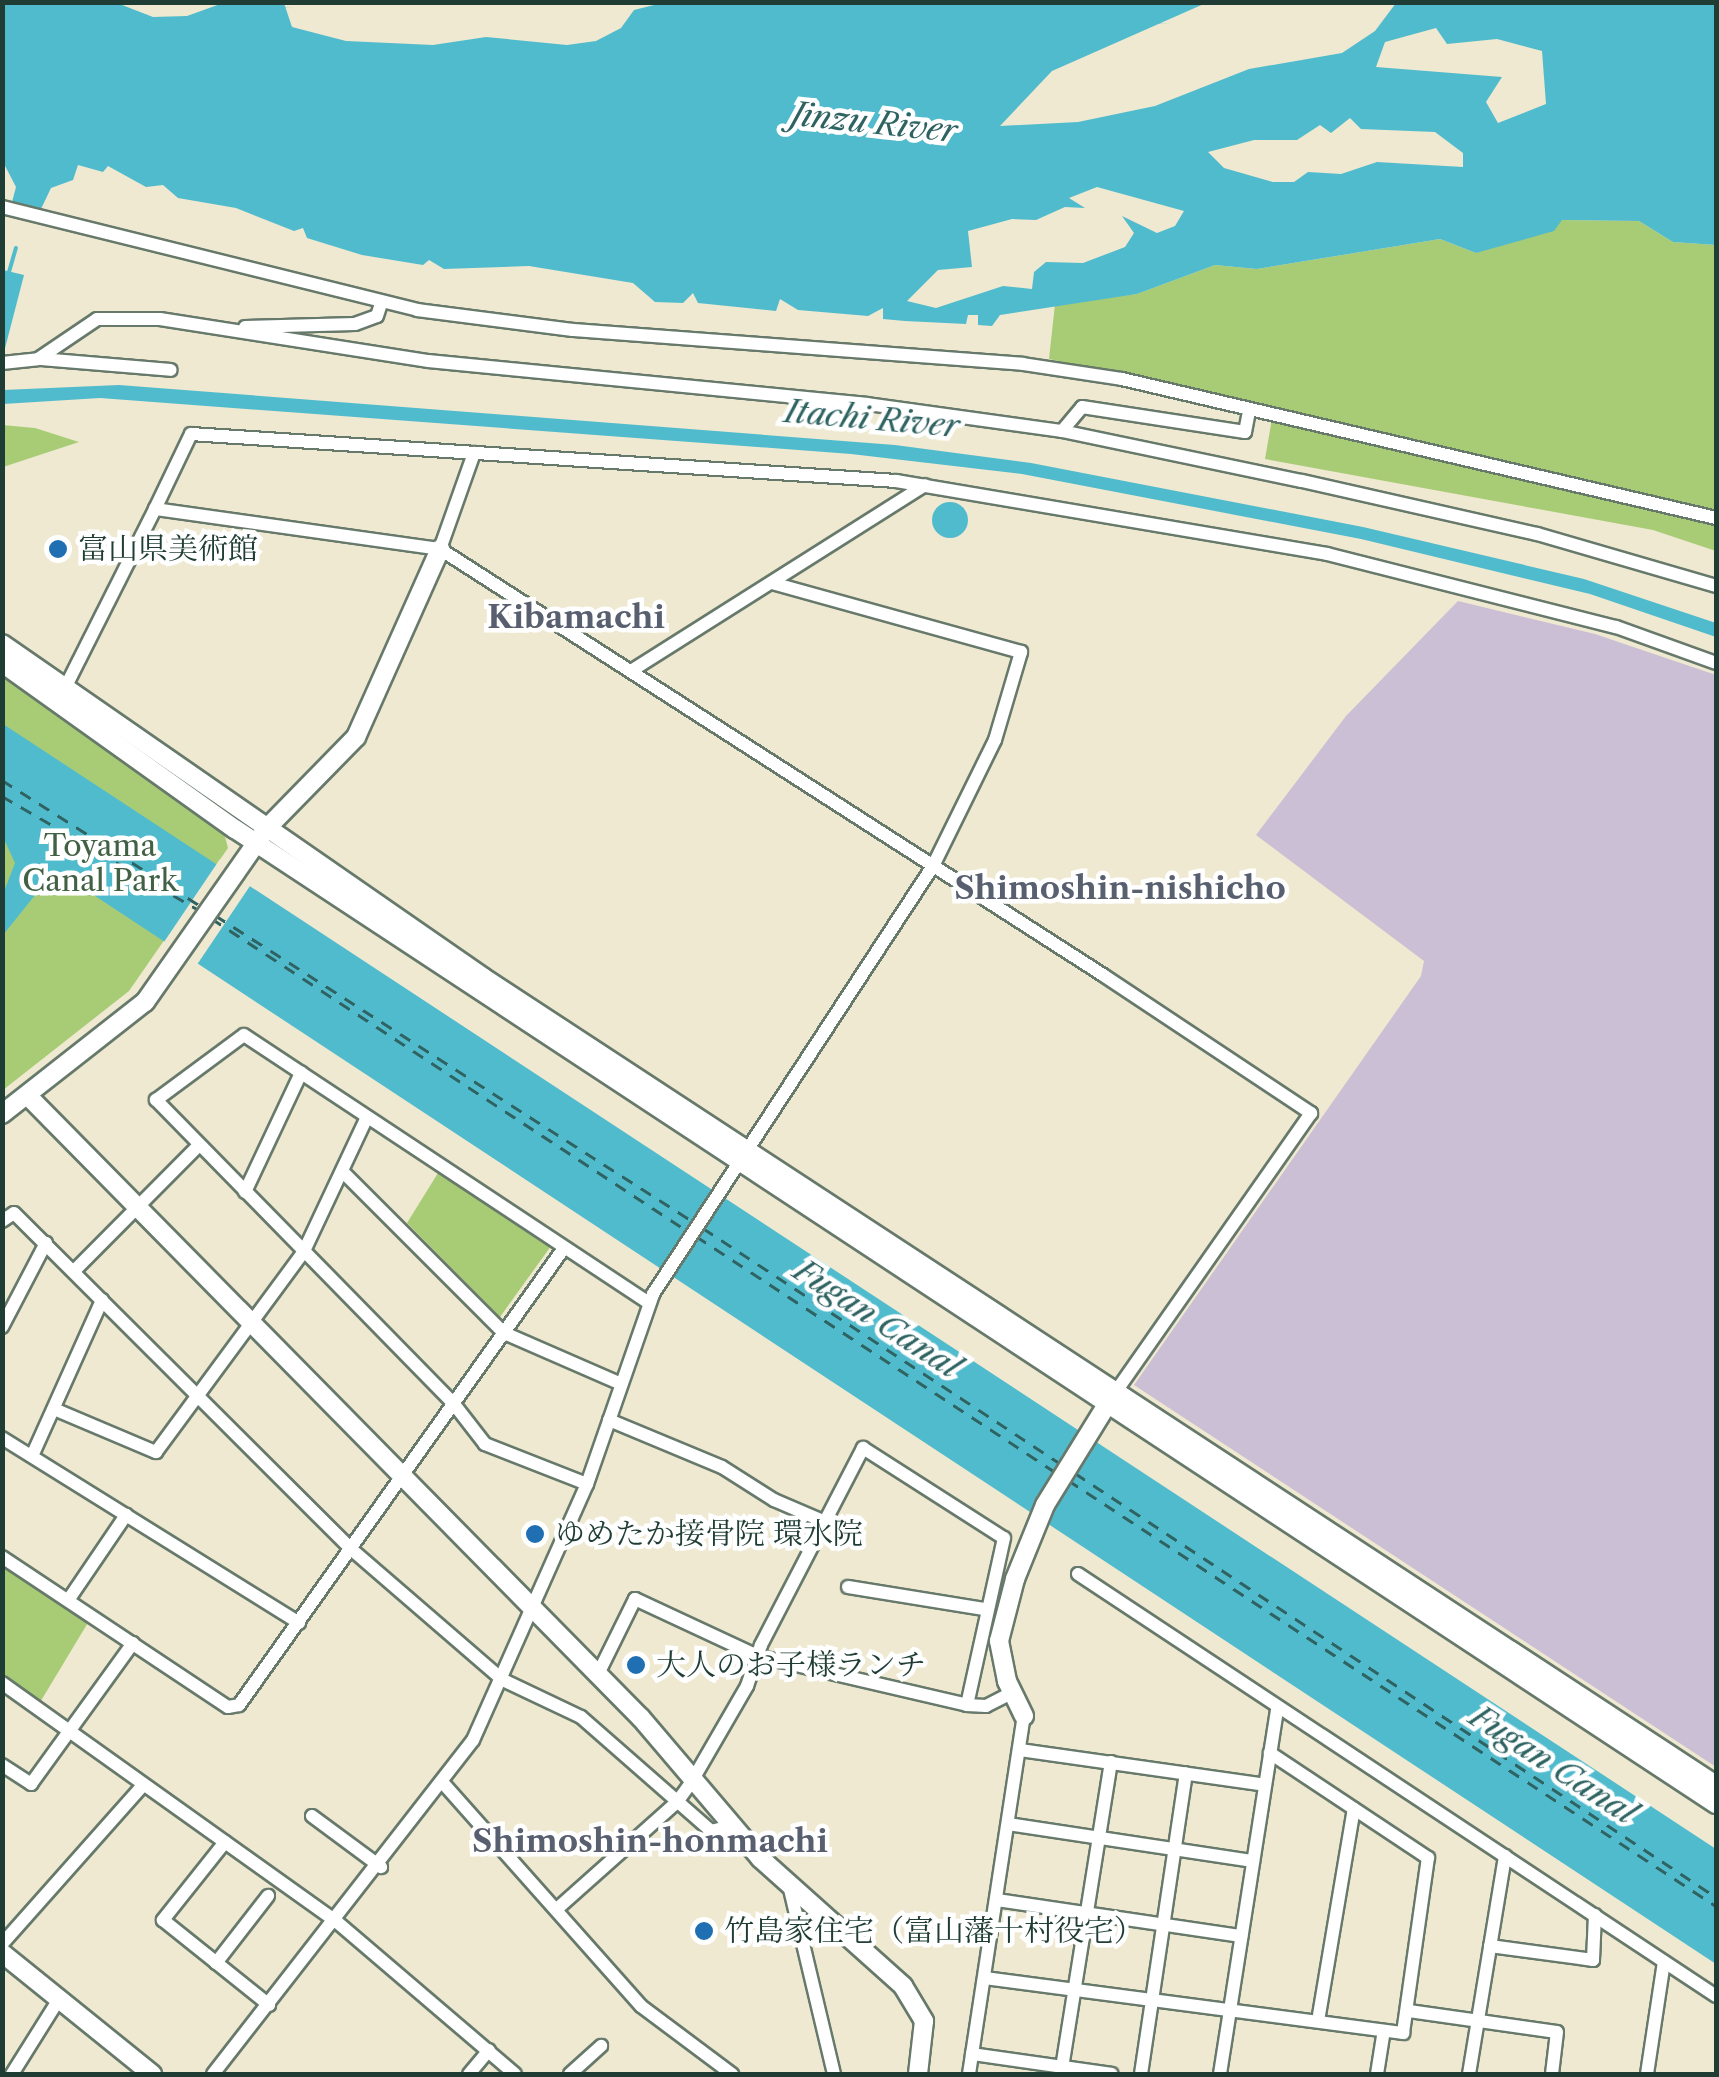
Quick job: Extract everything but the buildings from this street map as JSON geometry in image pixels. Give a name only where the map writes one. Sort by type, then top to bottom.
[{"type":"street","points":[[2,207],[381,304],[572,330],[1023,364],[1122,380],[1716,518]]},
{"type":"street","points":[[237,328],[272,321],[354,324],[377,316],[381,304]]},
{"type":"street","points":[[38,359],[97,319],[237,328],[429,361],[867,404],[1062,432],[1437,510],[1716,586]]},
{"type":"street","points":[[3,363],[38,359],[171,370]]},
{"type":"street","points":[[1062,432],[1082,406],[1244,432],[1249,412]]},
{"type":"street","points":[[61,695],[191,434],[924,485],[1327,554],[1616,627],[1716,663]]},
{"type":"street","points":[[2,1114],[129,1018],[169,972],[261,836],[366,722],[440,549],[474,453]]},
{"type":"street","points":[[634,669],[772,583],[786,567],[924,485]]},
{"type":"street","points":[[156,509],[440,549],[634,669],[1311,1113],[1094,1419],[1024,1552],[1000,1641],[1024,1716],[969,2074]]},
{"type":"street","points":[[213,2074],[444,1783],[503,1680],[534,1612],[587,1484],[649,1303],[740,1154],[933,866],[996,740],[1020,652],[772,583]]},
{"type":"street","points":[[2,644],[61,695],[261,836],[740,1154],[1716,1785]]},
{"type":"street","points":[[2,664],[61,695]]},
{"type":"street","points":[[587,1484],[485,1444],[454,1404],[304,1250],[197,1148],[156,1100],[244,1035],[649,1303]]},
{"type":"street","points":[[245,1192],[301,1074]]},
{"type":"street","points":[[28,1096],[598,1676],[730,1826],[913,1999],[926,2042],[918,2074]]},
{"type":"street","points":[[54,1409],[156,1452],[304,1250],[366,1117]]},
{"type":"street","points":[[74,1270],[197,1148]]},
{"type":"street","points":[[343,1172],[504,1333],[620,1383]]},
{"type":"street","points":[[2,1221],[14,1213],[351,1549],[503,1680],[582,1718],[710,1831],[730,1826]]},
{"type":"street","points":[[2,1327],[46,1243]]},
{"type":"street","points":[[2,1557],[228,1706],[239,1705],[564,1248]]},
{"type":"street","points":[[32,1456],[102,1300]]},
{"type":"street","points":[[1113,1396],[1716,1804]]},
{"type":"street","points":[[608,1420],[722,1466],[774,1500],[828,1523]]},
{"type":"street","points":[[2,1438],[300,1623]]},
{"type":"street","points":[[558,1908],[678,1802],[692,1781],[747,1686],[758,1656],[828,1523],[862,1448],[1004,1538],[984,1609],[967,1704]]},
{"type":"street","points":[[69,1599],[126,1515]]},
{"type":"street","points":[[1078,1574],[1277,1710],[1596,1914],[1716,1996]]},
{"type":"street","points":[[848,1587],[984,1609]]},
{"type":"street","points":[[598,1676],[634,1598],[758,1656],[967,1704],[986,1706],[1014,1692]]},
{"type":"street","points":[[2,1765],[30,1784],[133,1643]]},
{"type":"street","points":[[2,1683],[68,1734],[337,1922],[515,2074]]},
{"type":"street","points":[[1220,2074],[1277,1710]]},
{"type":"street","points":[[1020,1750],[1265,1785]]},
{"type":"street","points":[[985,1978],[1230,2013],[1318,2021],[1383,2035],[1403,2033],[1428,1858],[1270,1753]]},
{"type":"street","points":[[1062,2071],[1111,1762]]},
{"type":"street","points":[[1141,2074],[1186,1774]]},
{"type":"street","points":[[444,1783],[642,2006],[732,2074]]},
{"type":"street","points":[[2,1944],[143,1784]]},
{"type":"street","points":[[1318,2021],[1354,1809]]},
{"type":"street","points":[[312,1816],[381,1867]]},
{"type":"street","points":[[1008,1824],[1253,1862]]},
{"type":"street","points":[[225,1842],[163,1920],[268,2005]]},
{"type":"street","points":[[1469,2074],[1505,1856]]},
{"type":"street","points":[[790,1884],[834,2074]]},
{"type":"street","points":[[216,1963],[268,1896]]},
{"type":"street","points":[[997,1900],[1242,1936]]},
{"type":"street","points":[[1490,1946],[1593,1960],[1596,1914]]},
{"type":"street","points":[[2,1953],[152,2074]]},
{"type":"street","points":[[1647,2074],[1664,1962]]},
{"type":"street","points":[[12,2074],[59,2000]]},
{"type":"street","points":[[1409,2011],[1557,2032],[1552,2074]]},
{"type":"street","points":[[1377,2074],[1383,2035]]},
{"type":"street","points":[[570,2074],[601,2046]]},
{"type":"street","points":[[469,2074],[489,2050]]},
{"type":"street","points":[[972,2054],[1062,2071],[1112,2074]]},
{"type":"shaded area","points":[[1458,601],[1595,634],[1716,675],[1716,1767],[1134,1385],[1421,976],[1424,961],[1256,835],[1346,716]]},
{"type":"green space","points":[[1562,220],[1639,221],[1673,242],[1716,245],[1716,551],[1653,530],[1265,459],[1274,407],[1049,359],[1055,304],[1137,294],[1215,265],[1257,269],[1440,239],[1476,253]]},
{"type":"green space","points":[[2,425],[35,428],[79,442],[3,467]]},
{"type":"green space","name":"Toyama Canal Park","points":[[3,673],[223,829],[228,848],[129,991],[3,1090]]},
{"type":"green space","points":[[438,1173],[551,1246],[500,1317],[407,1223]]},
{"type":"green space","points":[[2,1564],[89,1621],[39,1704],[3,1676]]},
{"type":"water","name":"Jinzu River","points":[[3,2],[117,3],[153,17],[187,16],[223,3],[284,3],[292,27],[346,41],[433,45],[486,37],[567,45],[596,41],[621,28],[634,10],[662,3],[1206,3],[1052,71],[1000,126],[1078,122],[1155,106],[1249,69],[1342,53],[1375,31],[1396,3],[1716,3],[1716,245],[1673,242],[1639,221],[1562,220],[1554,231],[1476,253],[1440,239],[1257,269],[1215,265],[1137,294],[1000,315],[992,326],[978,325],[978,315],[968,315],[966,324],[905,321],[883,319],[883,308],[868,316],[798,310],[780,299],[776,311],[698,303],[693,293],[683,303],[655,302],[633,283],[529,266],[444,269],[429,260],[423,265],[362,255],[307,238],[303,228],[294,231],[236,208],[178,198],[163,185],[146,187],[108,166],[103,172],[78,165],[73,180],[51,188],[41,209],[12,202],[16,187],[3,162]],"holes":[[[1436,28],[1447,44],[1497,39],[1542,51],[1546,104],[1498,123],[1486,102],[1502,77],[1376,67],[1385,42]],[[1350,118],[1361,129],[1435,132],[1463,153],[1463,167],[1377,162],[1341,174],[1308,172],[1294,182],[1273,182],[1224,168],[1208,152],[1254,140],[1297,140],[1320,125],[1331,133]],[[1097,187],[1184,211],[1175,226],[1157,233],[1122,216],[1134,233],[1125,247],[1083,263],[1046,262],[1034,272],[1032,289],[1003,286],[936,308],[907,301],[938,270],[972,267],[968,231],[1012,219],[1036,220],[1065,207],[1085,208],[1069,198]]]},
{"type":"water","points":[[2,270],[24,275],[3,356]]},
{"type":"water","points":[[119,385],[895,445],[1031,463],[1363,527],[1584,579],[1716,623],[1716,637],[1590,594],[1361,539],[1022,474],[851,454],[100,398],[3,404],[3,390]]},
{"type":"water","points":[[950,502],[963,507],[968,520],[963,533],[950,538],[937,533],[932,520],[937,507]]},
{"type":"water","name":"Fugan Canal","points":[[3,724],[1716,1849],[1716,1964],[83,888],[44,884],[3,935],[3,894],[15,863],[3,837]]},
{"type":"pier","points":[[220,859],[253,881],[194,968],[161,946]]},
{"type":"waterway","points":[[9,272],[16,248]]},
{"type":"ferry route","points":[[2,780],[204,908]]},
{"type":"ferry route","points":[[2,796],[200,911]]},
{"type":"ferry route","points":[[215,915],[692,1221]]},
{"type":"ferry route","points":[[211,918],[689,1232]]},
{"type":"ferry route","points":[[703,1228],[1060,1463]]},
{"type":"ferry route","points":[[696,1236],[1057,1473]]},
{"type":"ferry route","points":[[1075,1473],[1716,1897]]},
{"type":"ferry route","points":[[1068,1480],[1716,1906]]},
{"type":"place","name":"富山県美術館","points":[[58,549]]},
{"type":"place","name":"ゆめたか接骨院 環水院","points":[[535,1534]]},
{"type":"place","name":"大人のお子様ランチ","points":[[636,1665]]},
{"type":"place","name":"竹島家住宅（富山藩十村役宅）","points":[[704,1931]]},
{"type":"district","name":"Kibamachi","points":[[576,617]]},
{"type":"district","name":"Shimoshin-nishicho","points":[[1120,888]]},
{"type":"district","name":"Shimoshin-honmachi","points":[[650,1841]]},
{"type":"water label","name":"Itachi River","points":[[872,419]]}]
